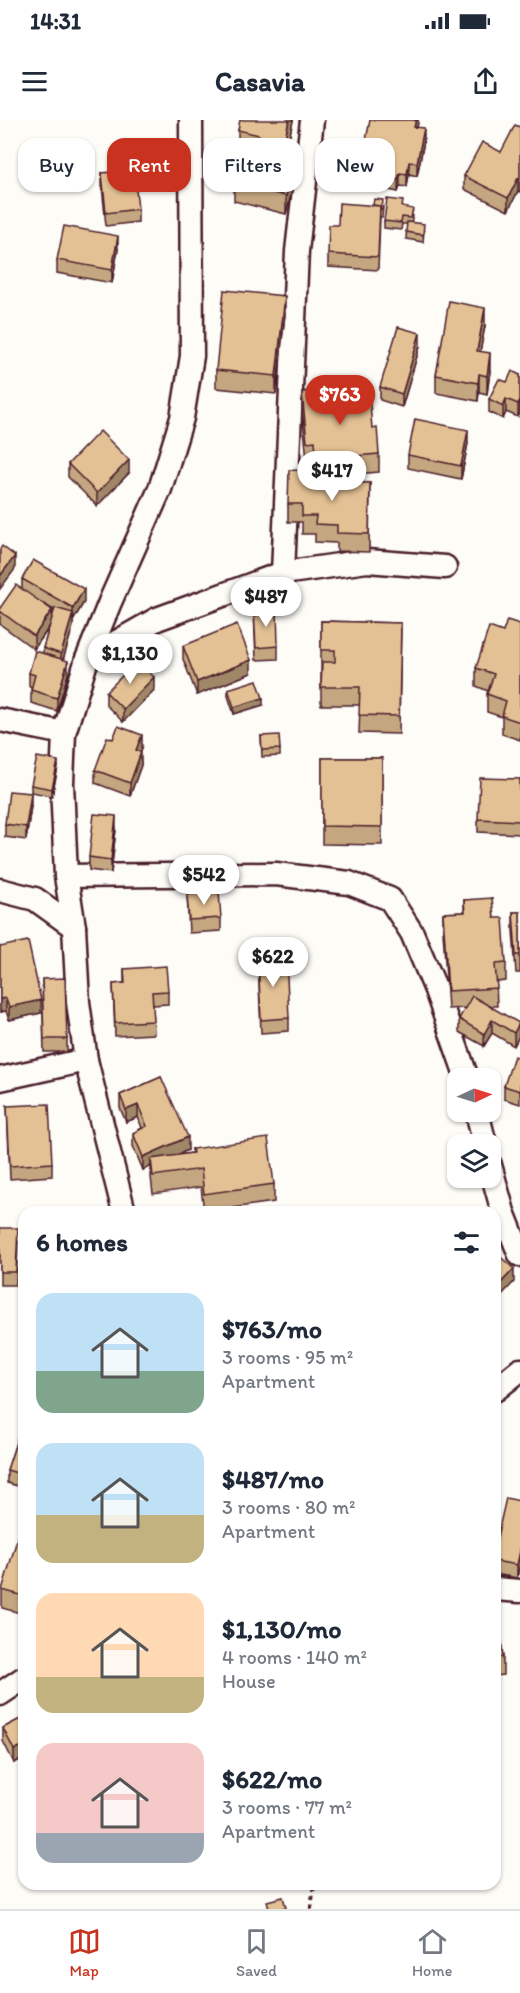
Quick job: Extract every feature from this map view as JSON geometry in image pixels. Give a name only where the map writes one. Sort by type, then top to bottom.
[{"type":"street","points":[[122,1206],[86,1060],[78,1002],[74,927],[66,876],[62,783],[64,733],[87,659],[160,489],[182,418],[192,356],[191,120]]},
{"type":"street","points":[[283,573],[297,251],[312,120]]},
{"type":"street","points":[[87,659],[157,619],[283,573],[367,561],[445,567]]},
{"type":"street","points":[[0,720],[64,733]]},
{"type":"street","points":[[66,876],[276,874],[349,883],[390,899],[412,933],[436,990],[463,1068]]},
{"type":"street","points":[[0,890],[35,899],[74,927]]},
{"type":"street","points":[[0,1078],[86,1060]]},
{"type":"street","points":[[496,1188],[500,1206]]},
{"type":"street","points":[[501,1208],[520,1255]]},
{"type":"street","points":[[501,1385],[520,1370]]},
{"type":"street","points":[[501,1589],[520,1591]]},
{"type":"street","points":[[0,1694],[18,1682]]},
{"type":"path","points":[[311,1909],[313,1890]]},
{"type":"building","points":[[240,120],[289,120],[285,138],[258,138],[259,135],[238,130]]},
{"type":"building","points":[[370,120],[416,120],[414,127],[424,128],[417,163],[409,162],[407,174],[400,173],[398,179],[395,178],[395,138],[366,138]]},
{"type":"building","points":[[515,125],[520,127],[520,179],[518,178],[508,198],[464,176],[482,142],[501,152]]},
{"type":"building","points":[[102,173],[107,173],[107,192],[136,192],[138,209],[106,213]]},
{"type":"building","points":[[270,192],[287,192],[286,196]]},
{"type":"building","points":[[374,199],[383,200],[382,210],[380,206],[373,205]]},
{"type":"building","points":[[387,199],[403,201],[402,207],[413,209],[411,218],[402,217],[401,223],[384,221]]},
{"type":"building","points":[[339,203],[380,206],[378,257],[328,254],[329,225],[338,225]]},
{"type":"building","points":[[407,222],[424,224],[423,235],[406,232]]},
{"type":"building","points":[[64,226],[118,236],[112,270],[57,260]]},
{"type":"building","points":[[224,290],[285,296],[276,376],[216,370]]},
{"type":"building","points":[[449,301],[485,308],[477,351],[490,353],[487,376],[479,374],[478,383],[436,375]]},
{"type":"building","points":[[398,327],[420,333],[402,394],[380,387]]},
{"type":"building","points":[[512,371],[520,375],[518,404],[506,399],[503,406],[489,399],[499,379],[507,382]]},
{"type":"building","points":[[351,387],[352,393],[369,392],[372,428],[377,427],[379,454],[355,456],[356,464],[317,467],[315,441],[307,442],[302,392]]},
{"type":"building","points":[[415,419],[468,430],[461,466],[408,455]]},
{"type":"building","points":[[100,431],[129,460],[97,493],[68,464]]},
{"type":"building","points":[[289,470],[316,471],[316,486],[340,487],[340,482],[370,483],[369,534],[337,533],[337,525],[315,524],[316,516],[302,516],[302,504],[288,504]]},
{"type":"building","points":[[2,546],[15,556],[0,576],[0,549]]},
{"type":"building","points":[[33,560],[84,589],[73,608],[22,579]]},
{"type":"building","points":[[16,585],[52,610],[34,636],[0,611]]},
{"type":"building","points":[[55,608],[73,613],[61,654],[43,648]]},
{"type":"building","points":[[277,609],[278,646],[256,648],[254,610]]},
{"type":"building","points":[[507,620],[520,624],[520,722],[502,716],[506,701],[487,694],[494,674],[476,668],[489,627],[503,632]]},
{"type":"building","points":[[321,621],[401,623],[399,716],[359,715],[360,687],[321,687],[322,662],[335,662],[335,650],[321,650]]},
{"type":"building","points":[[237,624],[251,660],[197,682],[183,646]]},
{"type":"building","points":[[35,651],[68,661],[57,698],[31,690],[35,675],[29,673]]},
{"type":"building","points":[[137,661],[154,677],[123,709],[106,692]]},
{"type":"building","points":[[257,680],[263,698],[234,707],[228,689]]},
{"type":"building","points":[[118,726],[142,735],[136,750],[141,752],[130,783],[95,770],[107,737],[113,739]]},
{"type":"building","points":[[279,735],[280,749],[262,750],[261,736]]},
{"type":"building","points":[[37,757],[58,761],[52,789],[31,785]]},
{"type":"building","points":[[322,758],[382,758],[382,827],[322,826]]},
{"type":"building","points":[[480,778],[520,779],[520,821],[478,819]]},
{"type":"building","points":[[9,791],[31,793],[26,827],[5,824]]},
{"type":"building","points":[[94,814],[116,816],[111,860],[89,857]]},
{"type":"building","points":[[219,892],[221,918],[189,920],[187,894]]},
{"type":"building","points":[[492,898],[494,918],[503,918],[506,963],[495,964],[497,988],[448,991],[443,913],[465,912],[464,900]]},
{"type":"building","points":[[513,912],[520,912],[520,955],[516,955]]},
{"type":"building","points":[[28,941],[41,1000],[9,1007],[6,998],[0,999],[0,947]]},
{"type":"building","points":[[286,957],[289,1018],[261,1020],[258,958]]},
{"type":"building","points":[[166,966],[168,991],[152,992],[154,1021],[115,1023],[113,984],[125,983],[124,969]]},
{"type":"building","points":[[65,978],[67,1039],[44,1039],[42,979]]},
{"type":"building","points":[[472,996],[519,1023],[514,1033],[492,1020],[484,1034],[459,1019]]},
{"type":"building","points":[[514,1056],[520,1058],[520,1091],[504,1086]]},
{"type":"building","points":[[161,1077],[188,1137],[143,1157],[133,1133],[147,1126],[138,1105],[126,1110],[120,1095]]},
{"type":"building","points":[[49,1104],[52,1163],[10,1166],[7,1106]]},
{"type":"building","points":[[268,1138],[274,1184],[204,1194],[201,1169],[153,1176],[151,1159],[193,1153],[192,1149]]},
{"type":"building","points":[[0,1228],[18,1228],[16,1272],[0,1272]]},
{"type":"building","points":[[501,1257],[514,1269],[501,1283]]},
{"type":"building","points":[[18,1436],[18,1473],[7,1470]]},
{"type":"building","points":[[506,1498],[520,1501],[520,1551],[517,1565],[501,1562],[501,1520]]},
{"type":"building","points":[[18,1536],[18,1594],[2,1590]]},
{"type":"building","points":[[18,1720],[18,1748],[14,1750],[3,1728]]},
{"type":"building","points":[[283,1897],[286,1908],[269,1909],[267,1901]]}]
